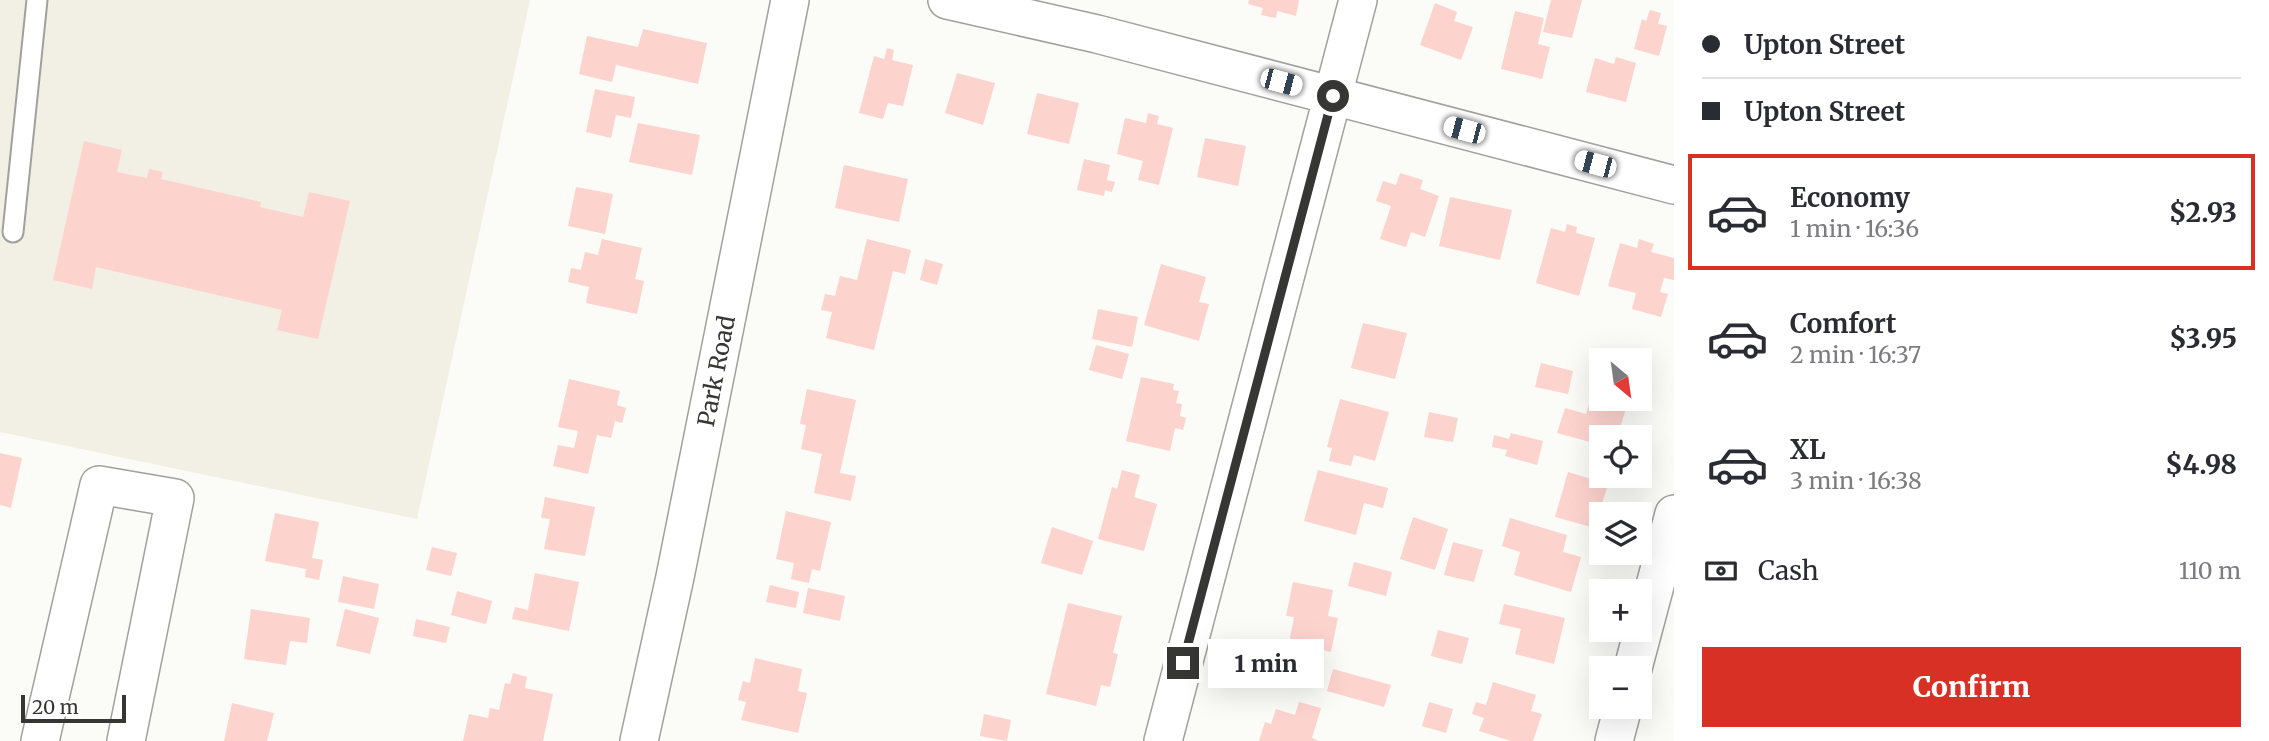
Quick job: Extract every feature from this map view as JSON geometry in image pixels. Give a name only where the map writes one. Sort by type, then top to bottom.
[{"type":"street","name":"Park Road","points":[[639,741],[675,578],[790,0]]},
{"type":"street","points":[[947,0],[1097,34],[1674,185]]},
{"type":"street","points":[[1163,741],[1359,0]]},
{"type":"street","points":[[40,741],[99,485],[175,498],[126,741]]},
{"type":"street","points":[[1636,656],[1674,514]]},
{"type":"street","points":[[1614,741],[1620,719]]},
{"type":"lane","points":[[13,232],[37,0]]},
{"type":"shaded area","points":[[0,0],[530,0],[417,519],[0,432]]},
{"type":"building","points":[[1249,0],[1299,0],[1296,16],[1277,11],[1276,18],[1261,15],[1263,8],[1248,4]]},
{"type":"building","points":[[1551,0],[1582,0],[1572,38],[1543,32]]},
{"type":"building","points":[[1435,3],[1457,12],[1454,21],[1473,27],[1461,60],[1420,45]]},
{"type":"building","points":[[1650,10],[1661,13],[1658,24],[1667,26],[1659,56],[1634,49],[1642,19],[1646,21]]},
{"type":"building","points":[[1515,11],[1544,18],[1538,44],[1550,47],[1542,79],[1501,69]]},
{"type":"building","points":[[643,29],[707,43],[698,84],[616,65],[612,82],[579,74],[587,36],[638,47]]},
{"type":"building","points":[[887,48],[894,50],[892,60],[913,65],[903,106],[888,103],[883,119],[859,113],[874,56],[884,59]]},
{"type":"building","points":[[1616,57],[1636,63],[1626,102],[1586,92],[1595,58],[1614,64]]},
{"type":"building","points":[[957,73],[995,83],[983,125],[945,113]]},
{"type":"building","points":[[595,89],[635,97],[631,118],[616,115],[611,138],[586,132]]},
{"type":"building","points":[[1037,93],[1079,103],[1069,144],[1027,134]]},
{"type":"building","points":[[1148,113],[1159,116],[1157,124],[1173,128],[1159,185],[1138,180],[1143,161],[1117,154],[1125,118],[1146,123]]},
{"type":"building","points":[[638,123],[700,135],[692,175],[629,162]]},
{"type":"building","points":[[1205,138],[1246,146],[1238,186],[1197,177]]},
{"type":"building","points":[[84,141],[122,150],[117,172],[147,178],[149,169],[163,172],[161,179],[261,202],[260,207],[303,217],[309,192],[350,201],[318,339],[277,330],[282,310],[96,267],[92,289],[53,280]]},
{"type":"building","points":[[1084,159],[1110,165],[1107,180],[1115,182],[1112,192],[1105,190],[1104,196],[1077,190]]},
{"type":"building","points":[[844,165],[908,179],[899,222],[835,208]]},
{"type":"building","points":[[1400,173],[1423,180],[1420,189],[1439,196],[1425,237],[1411,232],[1406,247],[1380,239],[1391,206],[1376,201],[1383,181],[1396,185]]},
{"type":"building","points":[[576,187],[613,194],[605,234],[568,226]]},
{"type":"building","points":[[1450,197],[1512,210],[1500,260],[1439,246]]},
{"type":"building","points":[[1567,224],[1577,227],[1576,233],[1595,238],[1579,296],[1536,283],[1551,228],[1565,232]]},
{"type":"building","points":[[602,239],[642,248],[635,279],[644,281],[637,314],[586,303],[589,287],[568,282],[571,268],[581,270],[585,252],[598,255]]},
{"type":"building","points":[[867,239],[911,250],[905,274],[893,271],[874,350],[826,338],[832,312],[821,310],[825,294],[835,296],[840,276],[857,280]]},
{"type":"building","points":[[1639,239],[1654,244],[1651,252],[1674,258],[1674,280],[1664,278],[1660,292],[1668,294],[1661,317],[1632,309],[1636,293],[1608,286],[1620,243],[1637,248]]},
{"type":"building","points":[[925,259],[943,264],[937,285],[920,280]]},
{"type":"building","points":[[1161,264],[1206,277],[1199,302],[1209,304],[1199,341],[1144,325]]},
{"type":"building","points":[[1098,309],[1138,317],[1132,347],[1092,339]]},
{"type":"building","points":[[1363,323],[1407,333],[1395,379],[1351,368]]},
{"type":"building","points":[[1096,345],[1129,354],[1122,379],[1089,370]]},
{"type":"building","points":[[1541,363],[1573,371],[1568,394],[1535,387]]},
{"type":"building","points":[[1141,377],[1174,384],[1173,390],[1179,391],[1176,403],[1182,404],[1180,416],[1186,418],[1183,430],[1175,428],[1170,451],[1126,441]]},
{"type":"building","points":[[569,379],[620,391],[617,405],[626,408],[622,423],[615,421],[611,438],[597,435],[588,474],[553,466],[558,445],[574,448],[578,431],[558,427]]},
{"type":"building","points":[[807,389],[856,400],[840,473],[856,476],[851,501],[814,493],[822,454],[801,449],[806,425],[800,424]]},
{"type":"building","points":[[1340,399],[1389,412],[1375,461],[1354,455],[1351,466],[1329,461],[1332,448],[1327,447]]},
{"type":"building","points":[[1589,405],[1589,411],[1625,411],[1621,425],[1589,425],[1589,442],[1557,433],[1565,408],[1586,414]]},
{"type":"building","points":[[1429,412],[1458,418],[1453,442],[1424,437]]},
{"type":"building","points":[[1511,433],[1543,441],[1537,465],[1505,456],[1507,450],[1492,447],[1494,435],[1509,439]]},
{"type":"building","points":[[0,453],[22,458],[11,508],[0,505]]},
{"type":"building","points":[[1122,470],[1140,475],[1134,497],[1157,504],[1144,551],[1098,539],[1112,487],[1117,489]]},
{"type":"building","points":[[1318,470],[1388,488],[1383,508],[1364,503],[1356,535],[1304,521]]},
{"type":"building","points":[[1568,472],[1589,478],[1589,488],[1607,488],[1603,502],[1589,502],[1589,526],[1555,517]]},
{"type":"building","points":[[545,497],[595,507],[585,556],[544,549],[550,519],[541,518]]},
{"type":"building","points":[[786,511],[831,522],[820,571],[812,569],[809,583],[791,579],[794,563],[776,559]]},
{"type":"building","points":[[275,513],[319,522],[312,558],[323,560],[319,580],[305,577],[306,569],[265,561]]},
{"type":"building","points":[[1413,517],[1448,529],[1435,570],[1400,559]]},
{"type":"building","points":[[1510,518],[1567,535],[1563,552],[1581,557],[1571,592],[1514,575],[1520,552],[1502,546]]},
{"type":"building","points":[[1052,527],[1093,541],[1082,575],[1041,563]]},
{"type":"building","points":[[1453,542],[1483,550],[1474,582],[1444,575]]},
{"type":"building","points":[[432,547],[457,553],[451,576],[426,570]]},
{"type":"building","points":[[1354,562],[1392,572],[1386,596],[1348,586]]},
{"type":"building","points":[[535,573],[579,582],[569,631],[512,619],[515,607],[528,610]]},
{"type":"building","points":[[343,576],[379,584],[374,609],[338,602]]},
{"type":"building","points":[[1293,582],[1333,590],[1328,616],[1338,618],[1331,652],[1289,643],[1294,617],[1286,616]]},
{"type":"building","points":[[770,585],[799,592],[796,608],[766,602]]},
{"type":"building","points":[[808,588],[845,596],[840,621],[803,613]]},
{"type":"building","points":[[457,591],[492,601],[486,624],[451,615]]},
{"type":"building","points":[[1068,603],[1122,616],[1113,653],[1118,654],[1110,687],[1101,685],[1096,706],[1046,694]]},
{"type":"building","points":[[1504,604],[1565,618],[1554,664],[1515,654],[1521,629],[1499,624]]},
{"type":"building","points":[[251,609],[310,618],[307,643],[290,641],[286,665],[244,659]]},
{"type":"building","points":[[345,609],[379,618],[370,654],[336,646]]},
{"type":"building","points":[[416,619],[450,627],[446,643],[413,636]]},
{"type":"building","points":[[1438,630],[1469,638],[1462,664],[1431,656]]},
{"type":"building","points":[[755,658],[802,669],[798,691],[807,693],[798,733],[741,720],[746,702],[738,700],[743,681],[750,683]]},
{"type":"building","points":[[1333,669],[1391,685],[1384,707],[1327,691]]},
{"type":"building","points":[[513,673],[527,677],[525,688],[553,694],[543,741],[463,741],[469,714],[488,718],[490,708],[499,710],[505,683],[510,684]]},
{"type":"building","points":[[1493,682],[1536,695],[1531,711],[1542,714],[1533,741],[1511,741],[1479,731],[1484,718],[1472,714],[1476,702],[1486,705]]},
{"type":"building","points":[[1299,702],[1321,708],[1312,738],[1319,741],[1259,741],[1265,722],[1271,724],[1276,709],[1295,715]]},
{"type":"building","points":[[1429,702],[1453,709],[1446,733],[1422,726]]},
{"type":"building","points":[[232,703],[274,713],[267,741],[224,741]]},
{"type":"building","points":[[984,714],[1011,720],[1007,741],[980,736]]},
{"type":"route","points":[[1183,663],[1333,96]]}]
